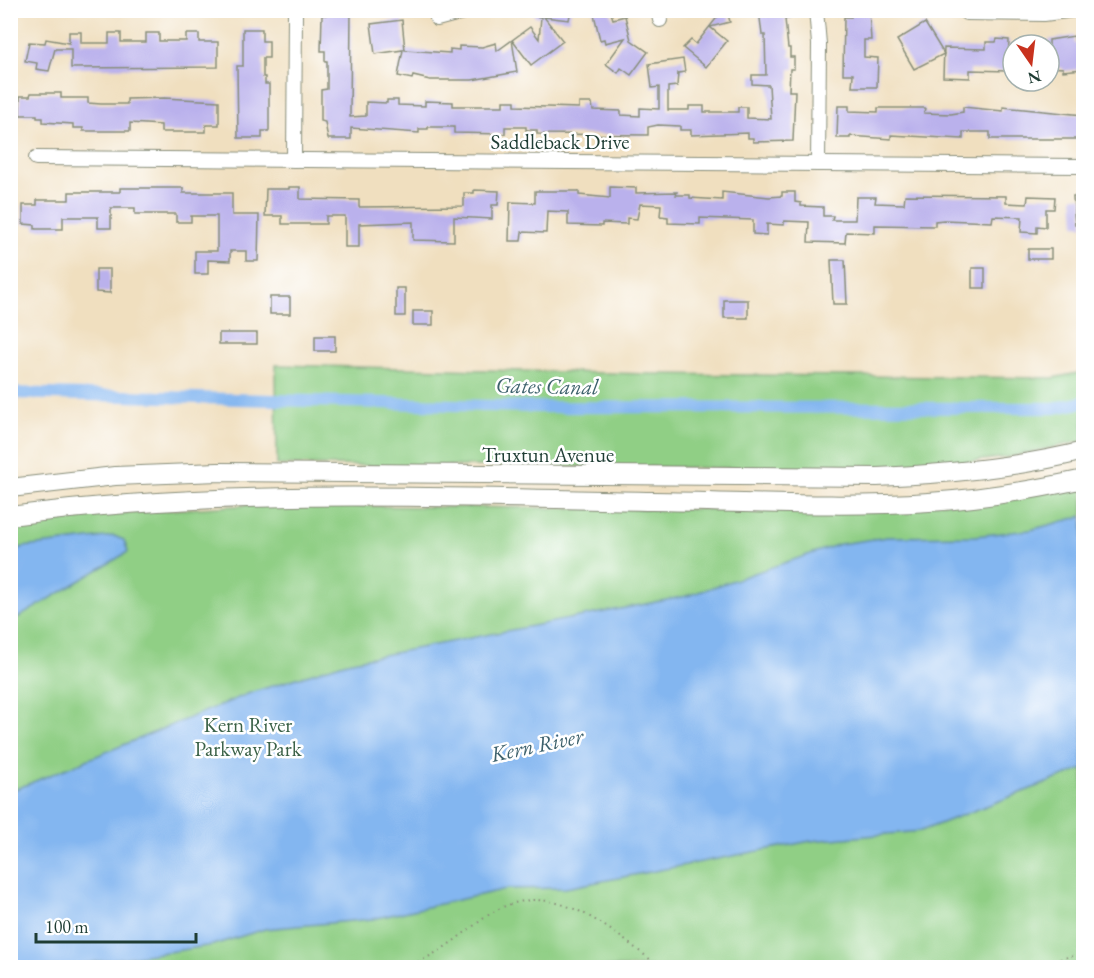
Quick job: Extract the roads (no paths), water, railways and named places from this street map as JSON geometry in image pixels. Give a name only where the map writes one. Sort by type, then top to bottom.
[{"type":"main road","name":"Truxtun Avenue","points":[[10,488],[115,476],[218,472],[877,477],[928,475],[1030,463],[1083,451]]},
{"type":"main road","name":"Truxtun Avenue","points":[[10,516],[117,504],[218,499],[465,498],[877,504],[930,502],[1011,492],[1083,479]]},
{"type":"street","points":[[294,160],[295,10]]},
{"type":"street","points":[[437,19],[471,10]]},
{"type":"street","points":[[816,10],[819,44],[818,164]]},
{"type":"street","points":[[966,14],[1044,14],[1074,10]]},
{"type":"street","name":"Saddleback Drive","points":[[36,158],[1083,166]]},
{"type":"water","name":"Kern River","points":[[1083,516],[1083,769],[921,831],[811,841],[566,888],[507,889],[373,919],[265,929],[213,945],[182,950],[60,967],[11,967],[11,791],[250,693],[347,662],[687,596],[840,544],[887,537],[975,536],[1030,530]]},
{"type":"water","points":[[114,536],[124,540],[128,552],[11,622],[11,552],[23,547]]},
{"type":"waterway","name":"Gates Canal","points":[[10,393],[531,407],[1054,408],[1084,402]]},
{"type":"park label","name":"Kern River Parkway Park","points":[[248,736]]}]
